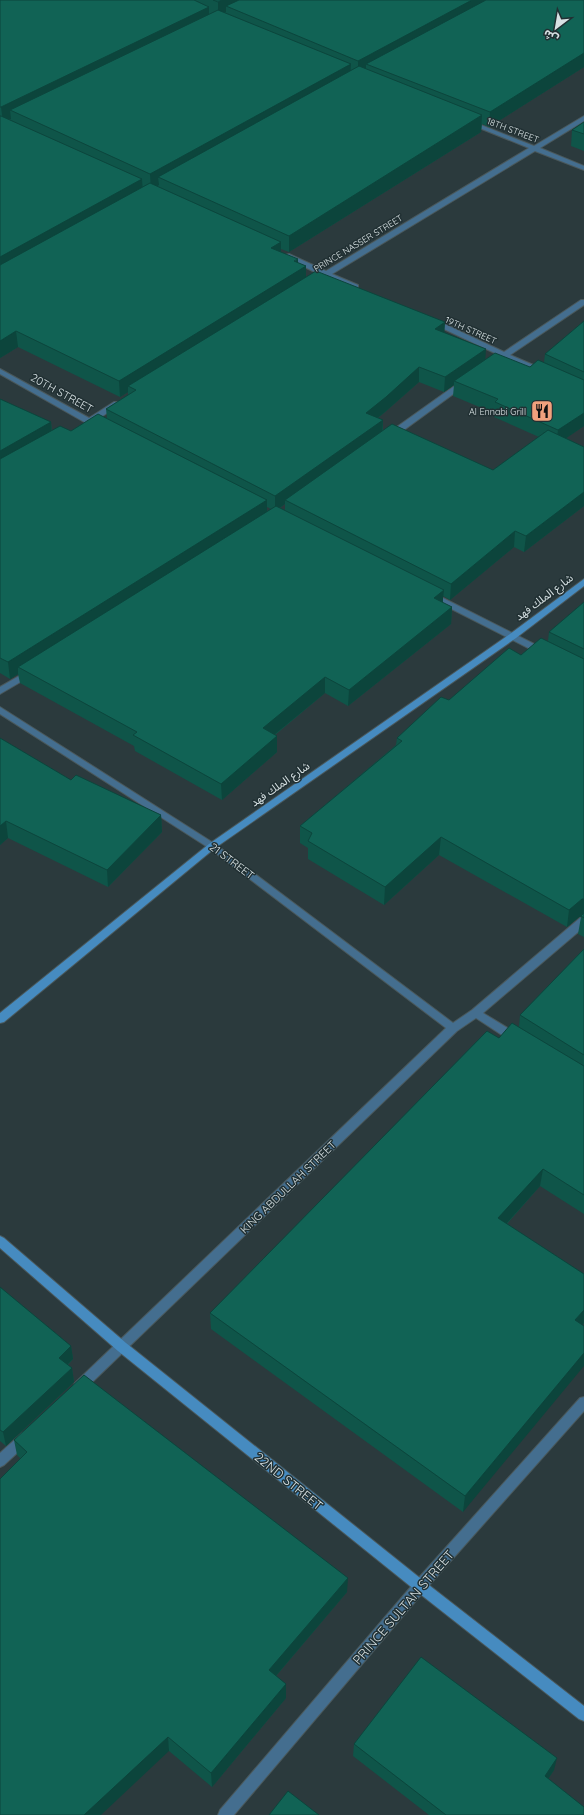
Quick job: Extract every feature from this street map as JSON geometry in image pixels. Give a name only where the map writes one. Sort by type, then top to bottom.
[{"type":"street","name":"PRINCE NASSER STREET","points":[[306,286],[584,118]]},
{"type":"street","name":"18TH STREET","points":[[460,119],[584,168]]},
{"type":"street","points":[[277,252],[362,290]]},
{"type":"street","points":[[485,369],[584,302]]},
{"type":"street","name":"19TH STREET","points":[[426,319],[544,374]]},
{"type":"street","name":"20TH STREET","points":[[0,371],[86,423],[104,428]]},
{"type":"street","points":[[380,442],[472,378]]},
{"type":"street","points":[[86,423],[124,400]]},
{"type":"street","name":"شارع الملك فهد","points":[[0,1019],[212,846],[513,636],[584,582]]},
{"type":"street","points":[[422,590],[552,656]]},
{"type":"street","points":[[0,691],[40,666]]},
{"type":"street","name":"21 STREET","points":[[0,710],[212,846],[453,1028]]},
{"type":"street","name":"KING ABDULLAH STREET","points":[[70,1396],[453,1028],[476,1013],[584,921]]},
{"type":"street","points":[[476,1013],[523,1043]]},
{"type":"street","name":"22ND STREET","points":[[0,1241],[122,1347],[420,1586],[584,1714]]},
{"type":"street","name":"PRINCE SULTAN STREET","points":[[225,1815],[420,1586],[584,1402]]},
{"type":"street","points":[[0,1461],[35,1429]]},
{"type":"building","points":[[0,0],[194,0],[209,7],[0,107]]},
{"type":"building","points":[[239,0],[472,0],[358,61],[226,6]]},
{"type":"building","points":[[486,0],[584,0],[584,53],[490,112],[366,64]]},
{"type":"building","points":[[218,10],[351,64],[150,174],[10,110]]},
{"type":"building","points":[[359,66],[482,115],[289,236],[158,177]]},
{"type":"building","points":[[1,116],[142,179],[0,257]]},
{"type":"building","points":[[584,122],[584,134],[572,130]]},
{"type":"building","points":[[150,183],[281,242],[271,248],[298,259],[294,261],[306,266],[119,381],[16,331],[0,341],[0,265]]},
{"type":"building","points":[[316,271],[445,322],[435,329],[486,349],[445,377],[419,367],[366,413],[383,420],[275,496],[106,409],[136,390],[128,386]]},
{"type":"building","points":[[584,321],[584,372],[545,354]]},
{"type":"building","points":[[495,353],[530,367],[538,360],[584,380],[584,413],[558,430],[495,402],[498,399],[454,381]]},
{"type":"building","points":[[0,399],[51,422],[0,451]]},
{"type":"building","points":[[98,414],[267,500],[8,662],[0,658],[0,459],[60,426],[71,431]]},
{"type":"building","points":[[392,424],[493,470],[548,430],[584,447],[584,492],[526,536],[515,531],[451,584],[285,500]]},
{"type":"building","points":[[276,506],[444,590],[434,598],[452,607],[349,690],[325,677],[263,728],[277,736],[221,784],[133,735],[137,732],[18,667]]},
{"type":"building","points":[[584,602],[584,649],[549,632]]},
{"type":"building","points":[[541,638],[584,659],[584,899],[569,910],[441,837],[385,887],[308,841],[312,833],[300,826],[402,741],[397,738],[441,697],[449,700],[509,648],[521,655]]},
{"type":"building","points":[[0,738],[71,780],[76,775],[161,815],[107,870],[6,821],[0,826]]},
{"type":"building","points":[[584,949],[584,1055],[520,1015]]},
{"type":"building","points":[[512,1023],[584,1066],[584,1195],[543,1169],[498,1218],[584,1274],[584,1310],[575,1320],[584,1326],[584,1353],[465,1496],[210,1313],[487,1031],[499,1038]]},
{"type":"building","points":[[0,1287],[71,1346],[59,1358],[72,1368],[3,1432],[0,1430]]},
{"type":"building","points":[[84,1375],[348,1578],[269,1670],[286,1684],[211,1773],[168,1737],[84,1815],[0,1815],[0,1479],[27,1452],[14,1440]]},
{"type":"building","points":[[421,1657],[557,1758],[545,1776],[584,1807],[584,1815],[446,1815],[354,1744]]},
{"type":"building","points":[[288,1791],[319,1815],[269,1815]]},
{"type":"place","name":"Al Ennabi Grill","points":[[542,411]]}]
